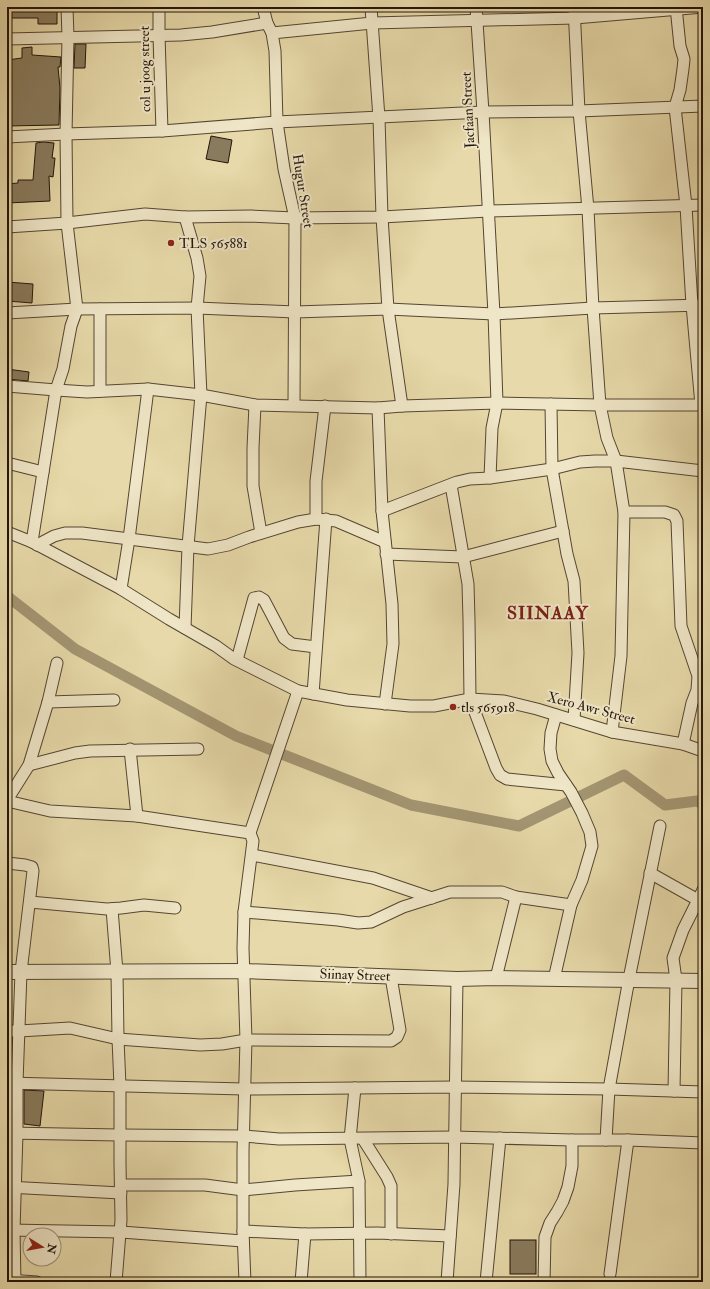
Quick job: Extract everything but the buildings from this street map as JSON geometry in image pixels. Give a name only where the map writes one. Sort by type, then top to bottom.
[{"type":"street","points":[[67,7],[68,38],[66,134],[68,223],[77,309],[71,326],[63,369],[56,390],[43,472],[35,543],[65,533],[82,533],[208,549],[219,548],[298,522],[321,519],[336,521],[385,542]]},
{"type":"street","name":"col u joog street","points":[[159,7],[162,131]]},
{"type":"street","name":"Hugur Street","points":[[263,7],[270,28],[275,51],[277,122],[284,169],[295,218],[294,405]]},
{"type":"street","points":[[371,7],[379,118],[382,217],[388,309],[402,406]]},
{"type":"street","name":"Jacfaan Street","points":[[476,7],[494,314],[497,403],[492,428],[490,478]]},
{"type":"street","points":[[7,39],[159,35],[372,23],[477,20],[574,12],[703,7]]},
{"type":"street","points":[[7,386],[56,390],[100,391],[148,389],[201,395],[255,405],[378,408],[497,403],[702,405],[698,305],[675,106],[684,69],[676,8]]},
{"type":"street","points":[[574,12],[579,112],[588,209],[600,405],[607,438],[616,461],[624,512],[621,656],[612,732]]},
{"type":"street","points":[[7,137],[162,131],[277,122],[483,112],[579,112],[675,106],[703,106]]},
{"type":"street","points":[[7,227],[68,223],[145,214],[185,217],[382,217],[488,212],[703,206]]},
{"type":"street","points":[[185,217],[197,258],[200,276],[197,308],[201,395],[188,546],[185,628]]},
{"type":"street","points":[[7,313],[77,309],[197,308],[295,312],[388,309],[494,314],[593,308],[698,305]]},
{"type":"street","points":[[100,309],[100,391]]},
{"type":"street","points":[[121,589],[129,539],[148,389]]},
{"type":"street","points":[[551,404],[552,469],[563,532],[574,581],[578,653],[574,720]]},
{"type":"street","points":[[255,405],[253,486],[261,533]]},
{"type":"street","points":[[313,694],[321,519],[316,481],[325,406]]},
{"type":"street","points":[[378,408],[382,511],[392,604],[393,644],[385,704]]},
{"type":"street","points":[[382,511],[470,479],[490,478],[552,469],[580,462],[616,461],[703,471]]},
{"type":"street","points":[[7,463],[43,472]]},
{"type":"street","points":[[451,485],[468,584],[470,699],[496,768],[500,774],[507,779],[569,789]]},
{"type":"street","points":[[624,512],[664,512],[674,515],[677,521],[681,626],[698,676],[697,690],[692,703],[682,744]]},
{"type":"street","name":"Xero Awr Street","points":[[7,532],[35,543],[121,589],[237,660],[298,691],[347,700],[410,706],[434,706],[470,699],[504,701],[612,732],[682,744],[703,751]]},
{"type":"street","points":[[386,554],[463,557],[563,532]]},
{"type":"street","points":[[237,660],[254,598],[259,597],[264,600],[284,638],[292,644],[316,647]]},
{"type":"street","points":[[58,663],[29,765],[7,800],[50,811],[138,816],[250,833]]},
{"type":"street","points":[[245,1282],[243,1236],[244,1089],[246,1040],[244,912],[252,855],[253,841],[250,833],[298,691]]},
{"type":"street","points":[[48,702],[114,700]]},
{"type":"street","points":[[554,979],[571,905],[582,880],[592,846],[590,832],[582,813],[552,761],[550,749],[551,733],[556,715]]},
{"type":"street","points":[[29,765],[75,753],[90,751],[130,749],[198,749]]},
{"type":"street","points":[[130,749],[138,816]]},
{"type":"street","points":[[606,1140],[609,1089],[629,979],[660,826]]},
{"type":"street","points":[[252,855],[373,878],[432,898]]},
{"type":"street","points":[[7,862],[32,867],[33,870],[21,972],[19,1031],[12,1083],[11,1230],[12,1281],[37,1282]]},
{"type":"street","points":[[650,873],[701,898],[683,930],[673,958],[676,980],[674,1091]]},
{"type":"street","points":[[244,912],[358,923],[371,922],[403,907],[450,892],[502,892],[516,897],[571,905]]},
{"type":"street","points":[[496,978],[516,897]]},
{"type":"street","points":[[30,902],[112,909],[144,905],[175,908]]},
{"type":"street","points":[[112,909],[117,972],[120,1086],[121,1232],[116,1282]]},
{"type":"street","name":"Siinay Street","points":[[7,972],[244,971],[457,979],[629,979],[703,981]]},
{"type":"street","points":[[7,1031],[70,1028],[118,1039],[211,1045],[246,1040],[391,1041],[397,1037],[400,1030],[391,977]]},
{"type":"street","points":[[447,1282],[454,1184],[457,979]]},
{"type":"street","points":[[12,1083],[244,1089],[455,1087],[703,1092]]},
{"type":"street","points":[[355,1088],[350,1139],[359,1180],[360,1282]]},
{"type":"street","points":[[12,1133],[244,1136],[278,1139],[454,1137],[703,1143]]},
{"type":"street","points":[[486,1282],[500,1138]]},
{"type":"street","points":[[363,1139],[391,1186],[391,1234]]},
{"type":"street","points":[[544,1282],[544,1237],[550,1223],[564,1201],[572,1166],[572,1140]]},
{"type":"street","points":[[610,1274],[628,1140]]},
{"type":"street","points":[[11,1187],[121,1189],[205,1185],[243,1190],[359,1180]]},
{"type":"street","points":[[11,1230],[243,1236],[391,1234],[450,1236]]},
{"type":"street","points":[[301,1282],[305,1234]]},
{"type":"waterway","points":[[7,596],[75,649],[236,736],[411,805],[519,826],[624,775],[665,805],[697,801],[703,804]]},
{"type":"place","name":"TLS 565881","points":[[171,243]]},
{"type":"place","name":"tls 565918","points":[[453,707]]},
{"type":"district","name":"SIINAAY","points":[[548,613]]}]
